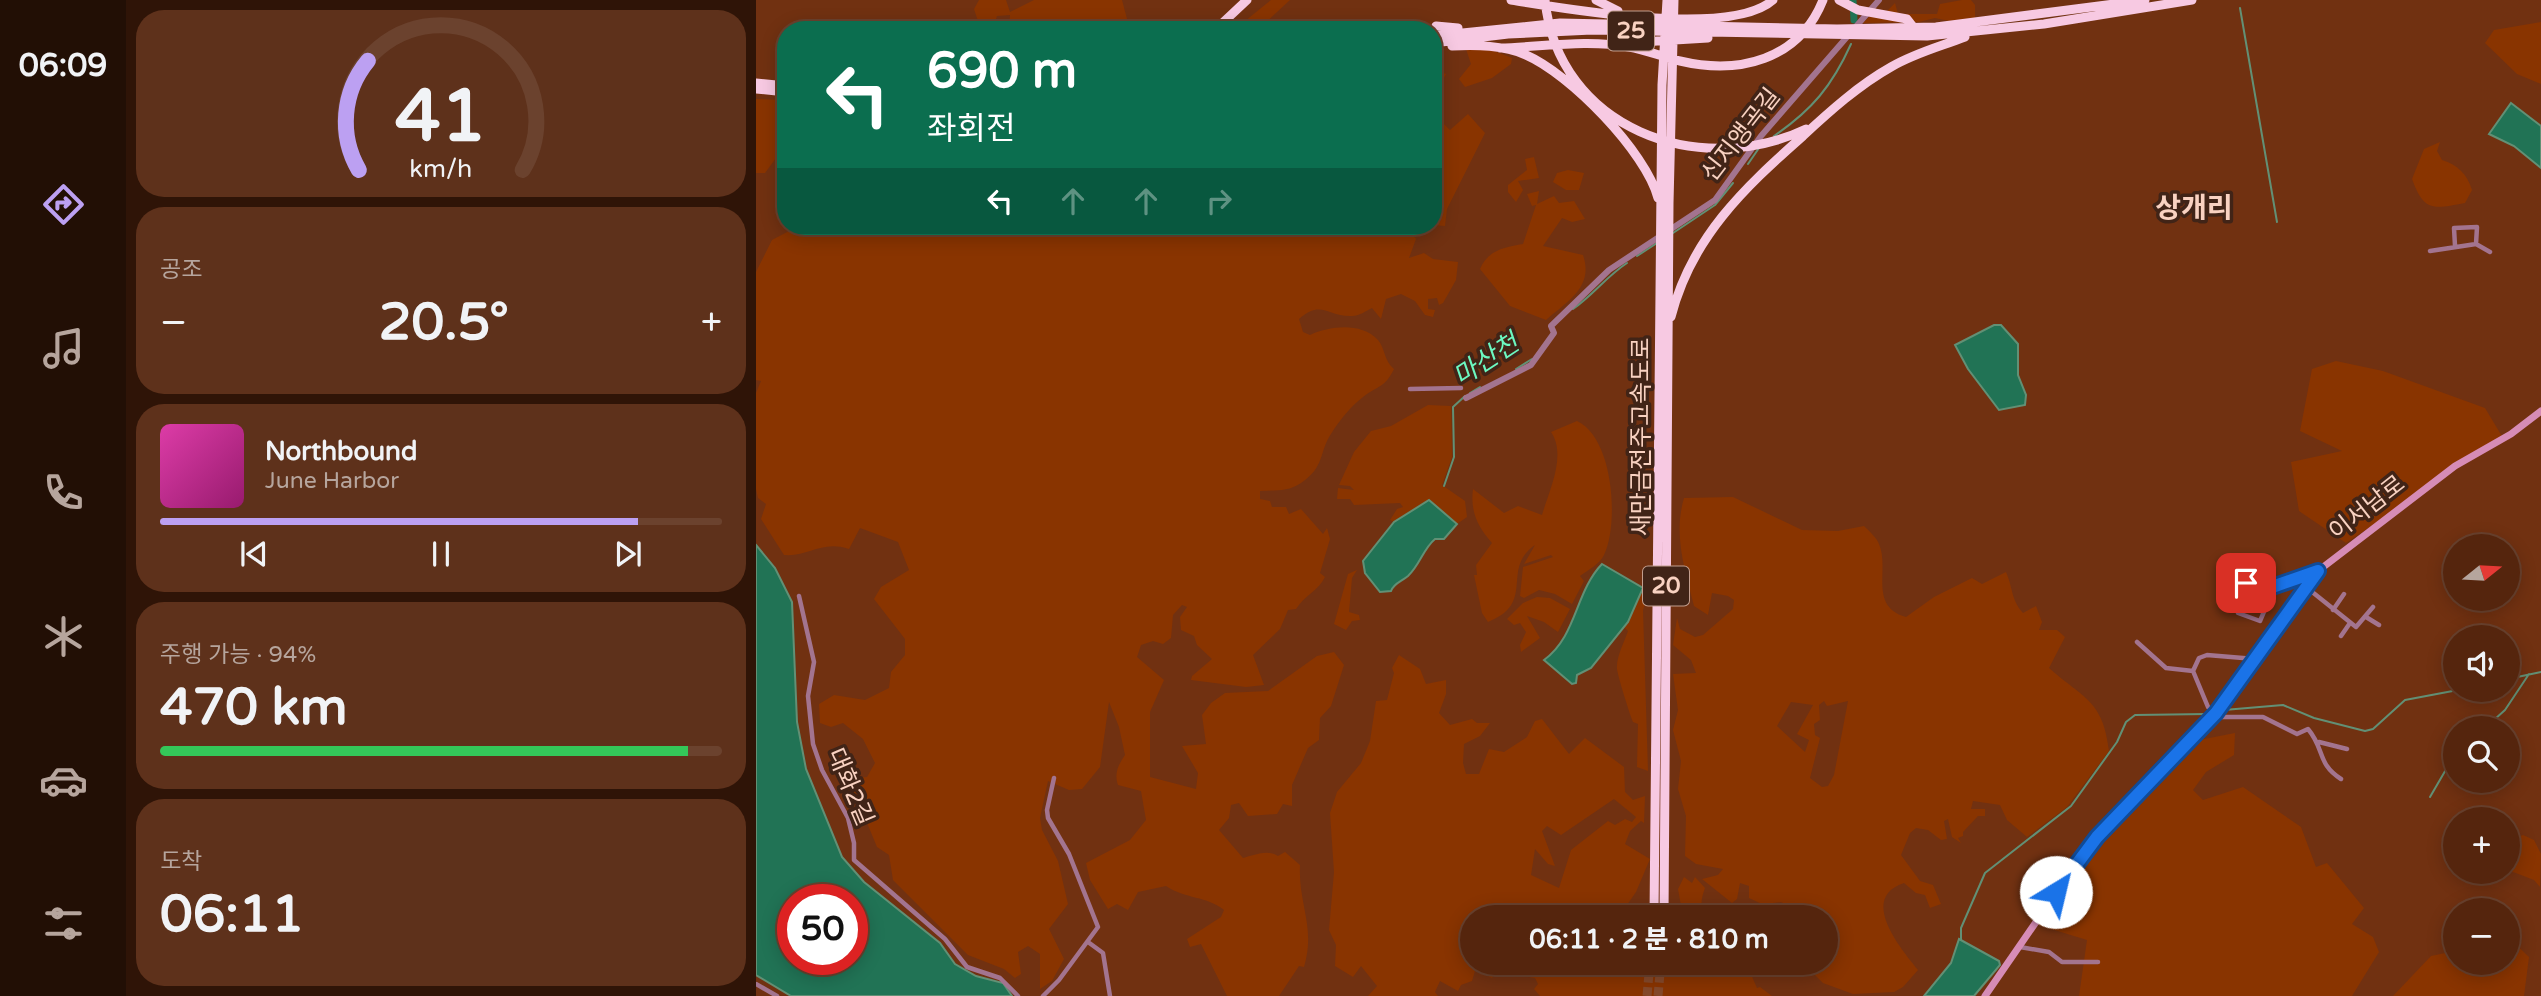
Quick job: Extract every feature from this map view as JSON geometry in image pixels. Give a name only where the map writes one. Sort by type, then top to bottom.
[{"type":"highway","points":[[1225,21],[1247,0]]},
{"type":"highway","points":[[1511,0],[1640,16],[1726,18],[1778,27]]},
{"type":"highway","points":[[1545,0],[1553,39],[1566,64],[1596,101],[1638,131],[1678,146],[1697,149],[1742,149],[1784,138],[1825,116]]},
{"type":"highway","points":[[1595,0],[1640,16]]},
{"type":"highway","name":"새만금전주고속도로","points":[[1654,905],[1667,0]]},
{"type":"highway","name":"새만금전주고속도로","points":[[1666,85],[1674,0]]},
{"type":"highway","points":[[1726,18],[1755,12],[1773,0]]},
{"type":"highway","points":[[1601,44],[1629,47],[1682,62],[1720,67],[1752,64],[1789,47],[1808,26],[1823,0]]},
{"type":"highway","name":"25","points":[[1442,30],[1533,24],[1628,22],[1901,33],[1914,28],[1973,25],[2145,0]]},
{"type":"highway","name":"25","points":[[1442,44],[1508,34],[1592,30],[1828,36],[1976,33],[2192,0]]},
{"type":"highway","points":[[1840,1],[1907,19],[1914,28]]},
{"type":"highway","points":[[1668,332],[1681,284],[1708,232],[1741,193],[1825,116],[1888,68],[1927,49],[1976,33]]},
{"type":"highway","points":[[1442,45],[1500,48],[1763,34]]},
{"type":"highway","points":[[1500,48],[1543,64],[1584,99],[1640,162],[1665,205]]},
{"type":"highway","points":[[756,83],[777,85]]},
{"type":"highway","points":[[756,89],[777,91]]},
{"type":"highway","name":"새만금전주고속도로","points":[[1664,259],[1668,332],[1664,905]]},
{"type":"main road","name":"이서남로","points":[[1985,996],[2097,837],[2216,713],[2318,571],[2455,466],[2511,434],[2541,411]]},
{"type":"street","name":"신지앵곡길","points":[[1466,398],[1531,365],[1552,330],[1609,270],[1715,200],[1761,136],[1830,57],[1875,11],[1879,0]]},
{"type":"street","points":[[2455,246],[2454,228],[2477,226],[2476,244]]},
{"type":"street","points":[[2430,251],[2476,244],[2490,252]]},
{"type":"street","points":[[1410,389],[1461,388]]},
{"type":"street","points":[[2275,586],[2260,621],[2238,612],[2243,582],[2275,586],[2318,571]]},
{"type":"street","points":[[2298,579],[2304,588],[2333,610],[2360,626],[2373,607]]},
{"type":"street","points":[[2333,610],[2344,594]]},
{"type":"street","name":"대화2길","points":[[799,596],[814,662],[808,696],[813,744],[822,770],[848,818],[854,843],[854,860],[945,939],[967,967],[1000,978],[1018,996]]},
{"type":"street","points":[[2366,617],[2379,625]]},
{"type":"street","points":[[2341,636],[2350,622]]},
{"type":"street","points":[[2137,642],[2166,668],[2193,671]]},
{"type":"street","points":[[2256,659],[2207,655],[2199,658],[2193,671],[2208,707],[2219,717],[2263,717],[2297,734],[2308,729],[2319,742],[2347,749]]},
{"type":"street","points":[[2319,742],[2320,757],[2328,770],[2342,779]]},
{"type":"street","points":[[1043,996],[1098,927],[1069,854],[1048,818],[1047,810],[1054,778]]},
{"type":"street","points":[[1088,942],[1103,953],[1110,996]]},
{"type":"street","points":[[2020,947],[2049,953],[2062,962],[2098,962]]},
{"type":"street","points":[[756,984],[777,996]]},
{"type":"shaded area","points":[[979,0],[1006,0],[1010,12],[1034,0],[1122,0],[1128,21],[1010,21],[1010,15],[997,16],[995,21],[978,21],[974,9]]},
{"type":"shaded area","points":[[1271,0],[1290,0],[1267,21],[1245,21]]},
{"type":"shaded area","points":[[1971,0],[1975,5],[1975,18],[1863,23],[1869,17],[1882,16],[1895,3],[1898,14],[1937,14],[1940,4]]},
{"type":"shaded area","points":[[2541,22],[2541,84],[2517,74],[2485,43],[2494,30]]},
{"type":"shaded area","points":[[1484,47],[1512,58],[1511,64],[1492,78],[1465,87],[1459,79],[1471,64],[1466,49]]},
{"type":"shaded area","points":[[1442,73],[1446,74],[1443,80],[1442,100]]},
{"type":"shaded area","points":[[756,99],[777,100],[777,159],[765,173],[756,173]]},
{"type":"shaded area","points":[[2511,103],[2541,126],[2541,168],[2514,146],[2489,134]]},
{"type":"shaded area","points":[[1468,114],[1485,133],[1447,209],[1445,226],[1442,226],[1442,122],[1450,130]]},
{"type":"shaded area","points":[[2440,142],[2437,151],[2442,160],[2461,171],[2470,184],[2472,190],[2465,203],[2431,206],[2416,190],[2412,179],[2424,149]]},
{"type":"shaded area","points":[[1534,157],[1539,178],[1518,181],[1523,190],[1516,202],[1508,192],[1508,185],[1527,170],[1525,159]]},
{"type":"shaded area","points":[[1568,170],[1584,173],[1579,190],[1566,190],[1553,182],[1557,173]]},
{"type":"shaded area","points":[[1539,191],[1537,204],[1554,196],[1559,203],[1574,201],[1585,219],[1572,222],[1562,218],[1543,246],[1583,255],[1585,266],[1585,276],[1577,292],[1546,320],[1510,306],[1480,269],[1492,254],[1523,244],[1536,205],[1532,206],[1527,194]]},
{"type":"shaded area","points":[[782,235],[1413,235],[1416,239],[1409,258],[1424,253],[1433,259],[1458,262],[1456,280],[1443,303],[1439,305],[1437,298],[1428,299],[1428,309],[1435,310],[1433,317],[1425,315],[1415,301],[1401,294],[1386,299],[1381,319],[1372,308],[1352,316],[1313,310],[1299,319],[1303,332],[1310,335],[1345,327],[1371,334],[1380,343],[1394,369],[1384,383],[1368,393],[1341,419],[1309,477],[1291,488],[1260,491],[1260,499],[1270,501],[1272,507],[1286,507],[1289,514],[1301,509],[1323,534],[1327,528],[1330,539],[1320,573],[1325,577],[1322,582],[1296,609],[1288,610],[1280,629],[1253,655],[1264,685],[1246,687],[1191,680],[1192,676],[1212,659],[1197,645],[1194,636],[1181,630],[1180,617],[1187,607],[1182,605],[1173,615],[1171,638],[1163,644],[1153,641],[1141,645],[1137,657],[1164,680],[1150,712],[1150,777],[1196,789],[1198,773],[1182,746],[1206,744],[1202,715],[1211,703],[1225,693],[1268,691],[1317,656],[1334,652],[1344,665],[1331,706],[1320,718],[1319,740],[1308,748],[1292,785],[1292,806],[1283,804],[1277,814],[1248,816],[1239,803],[1231,805],[1229,818],[1219,830],[1243,858],[1265,853],[1278,856],[1285,852],[1300,865],[1307,953],[1304,967],[1299,966],[1279,996],[1227,996],[1201,944],[1190,947],[1187,939],[1221,917],[1224,910],[1217,905],[1166,886],[1138,892],[1128,910],[1117,904],[1108,909],[1090,880],[1086,863],[1130,840],[1146,820],[1141,791],[1118,785],[1117,770],[1125,755],[1119,727],[1109,702],[1100,767],[1082,789],[1069,790],[1048,781],[1040,818],[1042,830],[1058,861],[1068,904],[1049,929],[1064,959],[1052,981],[1040,989],[1040,954],[1028,946],[1018,952],[1021,974],[1015,978],[1004,969],[968,955],[893,880],[889,855],[877,847],[858,801],[844,791],[845,779],[867,777],[875,763],[863,739],[843,723],[831,727],[820,723],[819,704],[834,695],[865,700],[889,688],[891,672],[905,655],[905,639],[874,599],[881,587],[909,570],[898,542],[860,528],[849,549],[831,546],[801,554],[784,555],[761,519],[766,504],[758,498],[756,489],[756,393],[761,381],[756,380],[756,272],[772,240]]},
{"type":"shaded area","points":[[1994,325],[2001,325],[2018,344],[2018,375],[2026,395],[2025,405],[1999,410],[1968,369],[1955,345]]},
{"type":"shaded area","points":[[2336,361],[2383,371],[2485,408],[2503,438],[2346,543],[2299,511],[2291,462],[2342,451],[2300,431],[2312,369]]},
{"type":"shaded area","points":[[1428,405],[1451,406],[1452,457],[1442,485],[1465,501],[1467,517],[1457,524],[1429,500],[1394,522],[1390,520],[1397,509],[1403,507],[1400,503],[1354,505],[1350,499],[1337,499],[1338,488],[1354,490],[1350,486],[1339,485],[1354,452],[1371,431],[1391,426]]},
{"type":"shaded area","points":[[1577,421],[1589,430],[1606,463],[1612,503],[1609,541],[1604,555],[1597,564],[1580,576],[1584,581],[1572,604],[1555,594],[1539,590],[1524,598],[1520,596],[1523,567],[1553,557],[1551,555],[1524,564],[1535,545],[1525,554],[1520,564],[1511,605],[1503,614],[1488,622],[1482,613],[1474,575],[1477,575],[1476,565],[1492,543],[1476,519],[1473,489],[1504,513],[1518,506],[1542,515],[1557,462],[1555,441],[1551,432]]},
{"type":"shaded area","points":[[1733,497],[1802,530],[1838,531],[1864,526],[1875,537],[1882,554],[1882,586],[1887,604],[1894,612],[1906,617],[1934,597],[1972,578],[1982,584],[2006,572],[2014,599],[2023,613],[2036,606],[2042,622],[2039,630],[2057,630],[2065,637],[2049,668],[2082,694],[2097,710],[2109,751],[2067,807],[2027,837],[2007,820],[2000,805],[1973,801],[1971,809],[1985,809],[1985,816],[1978,816],[1963,832],[1963,836],[1958,838],[1961,843],[1952,837],[1948,819],[1944,821],[1947,839],[1941,840],[1928,830],[1916,828],[1910,833],[1901,855],[1920,881],[1933,885],[1941,904],[1930,908],[1925,895],[1916,893],[1904,883],[1891,890],[1884,900],[1887,924],[1918,970],[1903,987],[1894,992],[1853,994],[1823,983],[1815,975],[1838,975],[1838,905],[1777,905],[1783,902],[1762,904],[1749,898],[1749,886],[1740,883],[1737,899],[1732,903],[1702,879],[1718,875],[1723,869],[1696,864],[1685,856],[1686,816],[1678,789],[1681,761],[1673,730],[1678,710],[1673,674],[1696,673],[1691,660],[1673,645],[1677,618],[1680,629],[1695,637],[1703,635],[1733,609],[1734,600],[1712,593],[1708,615],[1694,606],[1680,539],[1684,498]],"holes":[[[1824,701],[1827,706],[1848,701],[1834,775],[1828,786],[1822,787],[1810,778],[1820,738],[1815,735],[1814,724],[1820,720],[1819,705]],[[1791,702],[1813,705],[1797,734],[1809,740],[1805,752],[1777,726]]]},
{"type":"shaded area","points":[[1429,500],[1457,524],[1444,539],[1435,539],[1431,543],[1408,576],[1391,591],[1380,592],[1365,573],[1363,561],[1394,522]]},
{"type":"shaded area","points":[[756,545],[775,568],[792,602],[797,722],[806,769],[842,857],[866,884],[777,884],[777,975],[868,975],[868,885],[940,943],[955,964],[976,976],[1003,983],[1012,996],[791,996],[756,975]]},
{"type":"shaded area","points":[[1602,564],[1643,588],[1628,622],[1591,668],[1577,675],[1576,683],[1572,684],[1544,660],[1563,639],[1586,587]]},
{"type":"shaded area","points":[[1357,570],[1352,578],[1349,612],[1359,615],[1360,620],[1352,621],[1346,630],[1334,624],[1348,574]]},
{"type":"shaded area","points":[[1649,581],[1649,592],[1643,610],[1648,771],[1637,767],[1638,724],[1631,718],[1617,664],[1628,631],[1623,626]]},
{"type":"shaded area","points":[[1537,597],[1550,598],[1570,609],[1558,632],[1544,622],[1527,616],[1540,638],[1521,652],[1520,645],[1526,632],[1520,623],[1514,625],[1507,619],[1523,603]]},
{"type":"shaded area","points":[[1399,655],[1420,669],[1426,684],[1446,680],[1446,694],[1439,713],[1450,725],[1472,719],[1477,723],[1490,723],[1480,736],[1464,744],[1463,763],[1466,774],[1479,774],[1489,749],[1504,752],[1527,737],[1535,721],[1542,719],[1569,754],[1585,738],[1624,767],[1625,792],[1633,800],[1645,796],[1644,823],[1641,821],[1630,831],[1625,844],[1650,859],[1636,892],[1627,905],[1460,905],[1460,975],[1474,975],[1472,981],[1461,985],[1458,991],[1440,981],[1435,992],[1438,996],[1368,996],[1377,986],[1361,966],[1353,977],[1335,966],[1336,945],[1329,930],[1334,872],[1330,813],[1337,792],[1361,763],[1370,741],[1376,701],[1387,700],[1394,673],[1392,668]],"holes":[[[1614,799],[1636,817],[1632,822],[1625,819],[1615,825],[1608,821],[1571,850],[1559,888],[1531,875],[1535,849],[1548,864],[1555,866],[1542,831],[1547,826],[1561,835]]]},
{"type":"shaded area","points":[[2235,733],[2234,755],[2206,772],[2193,790],[2203,800],[2243,787],[2301,827],[2316,867],[2327,863],[2364,908],[2352,924],[2373,937],[2379,952],[2352,996],[2079,996],[2087,940],[2038,925],[2066,884],[2090,886],[2081,863],[2199,740]]},
{"type":"shaded area","points":[[2523,835],[2534,840],[2541,854],[2540,887],[2534,880],[2520,875],[2520,836]]},
{"type":"shaded area","points":[[1684,877],[1692,883],[1695,877],[1705,888],[1702,905],[1681,905],[1678,889]]},
{"type":"shaded area","points":[[1959,939],[1999,961],[2000,965],[1974,996],[1924,996],[1951,963]]},
{"type":"shaded area","points":[[2520,948],[2529,957],[2524,996],[2393,996],[2431,956],[2443,954],[2443,975],[2520,975]]},
{"type":"shaded area","points":[[1517,975],[1751,975],[1757,988],[1760,987],[1772,996],[1540,996],[1534,989],[1538,984],[1535,978]]},
{"type":"waterway","name":"마산천","points":[[1853,0],[1854,20]]},
{"type":"waterway","points":[[2240,8],[2277,222]]},
{"type":"waterway","name":"마산천","points":[[1774,136],[1820,96],[1851,44]]},
{"type":"waterway","name":"마산천","points":[[1748,164],[1759,148]]},
{"type":"waterway","name":"마산천","points":[[1673,233],[1715,205],[1733,183]]},
{"type":"waterway","name":"마산천","points":[[1637,256],[1657,243]]},
{"type":"waterway","name":"마산천","points":[[1573,309],[1627,263]]},
{"type":"waterway","name":"마산천","points":[[1516,369],[1532,359]]},
{"type":"waterway","name":"마산천","points":[[1470,393],[1480,387]]},
{"type":"waterway","name":"마산천","points":[[1444,486],[1454,457],[1453,407],[1465,396]]},
{"type":"waterway","points":[[2520,676],[2541,672]]},
{"type":"waterway","points":[[2498,716],[2529,674]]},
{"type":"waterway","points":[[2224,710],[2283,705],[2314,718],[2365,731],[2373,729],[2405,700],[2443,693]]},
{"type":"waterway","points":[[1961,940],[1961,928],[1985,873],[2071,806],[2117,742],[2126,722],[2135,715],[2207,714]]},
{"type":"waterway","points":[[2430,797],[2443,775]]},
{"type":"tunnel","points":[[1647,996],[1649,975]]},
{"type":"tunnel","points":[[1658,996],[1660,975]]},
{"type":"district","name":"상개리","points":[[2194,208]]},
{"type":"route","points":[[2056,892],[2097,837],[2230,696],[2302,590],[2318,571],[2275,586],[2246,583]]}]
